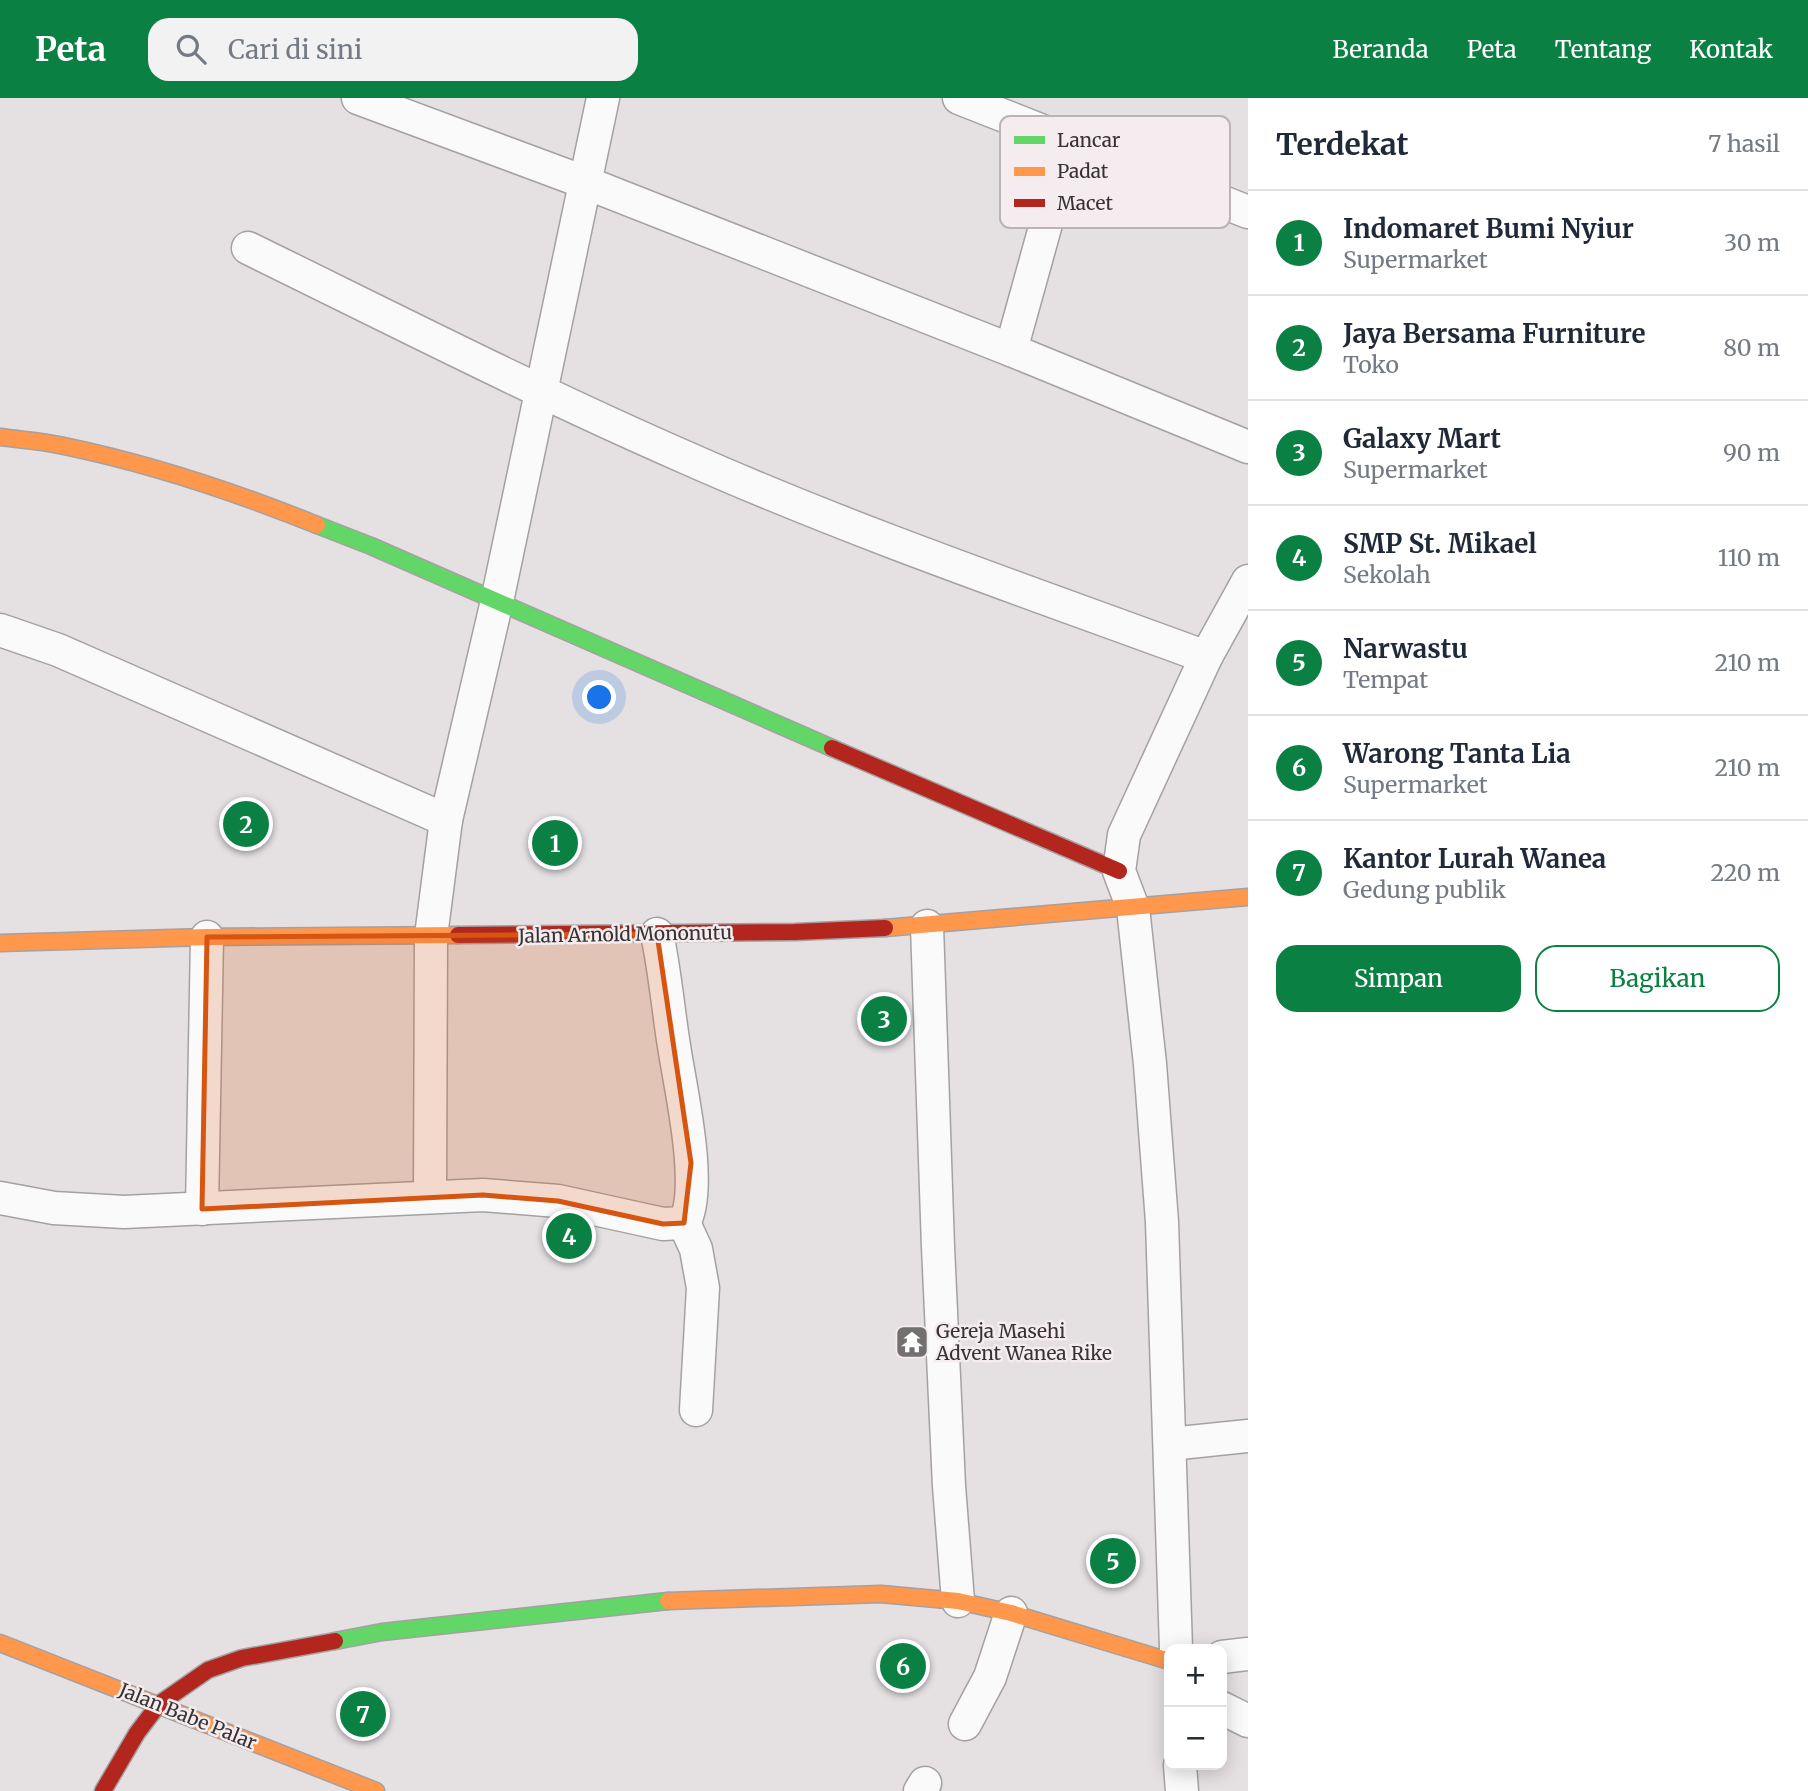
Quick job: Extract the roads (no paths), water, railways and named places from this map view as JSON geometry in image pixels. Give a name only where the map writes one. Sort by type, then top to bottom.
[{"type":"street","points":[[358,98],[584,182],[1011,350],[1248,447]]},
{"type":"street","points":[[430,1197],[431,936],[446,820],[497,601],[603,98]]},
{"type":"street","points":[[959,98],[1005,116]]},
{"type":"street","points":[[1230,205],[1248,212]]},
{"type":"street","points":[[1011,350],[1045,228]]},
{"type":"street","points":[[248,248],[540,391],[688,458],[843,523],[1206,657]]},
{"type":"street","points":[[0,437],[62,444],[132,462],[247,498],[371,546],[681,683],[1119,871]]},
{"type":"street","points":[[1176,1644],[1162,1222],[1150,1064],[1133,908],[1119,871],[1124,835],[1206,657],[1248,581]]},
{"type":"street","points":[[0,631],[58,650],[446,820]]},
{"type":"street","name":"Jalan Arnold Mononutu","points":[[0,943],[207,937],[795,932],[927,926],[1248,897]]},
{"type":"street","points":[[927,926],[938,1247],[949,1486],[958,1601]]},
{"type":"street","points":[[657,934],[691,1163],[689,1206],[684,1223],[696,1249],[703,1288],[696,1410]]},
{"type":"street","points":[[202,1209],[207,937]]},
{"type":"street","points":[[0,1198],[54,1208],[124,1212],[483,1195],[558,1201],[663,1224],[684,1223]]},
{"type":"street","points":[[1170,1444],[1248,1436]]},
{"type":"street","points":[[103,1791],[137,1733],[159,1704],[208,1670],[242,1658],[382,1632],[676,1600],[881,1594],[958,1601],[1011,1612],[1164,1660]]},
{"type":"street","points":[[965,1724],[990,1676],[1011,1612]]},
{"type":"street","name":"Jalan Babe Palar","points":[[0,1643],[376,1791]]},
{"type":"street","points":[[1227,1656],[1248,1654]]},
{"type":"street","points":[[1227,1710],[1248,1721]]},
{"type":"street","points":[[1180,1770],[1182,1791]]},
{"type":"place","name":"Jaya Bersama Furniture","points":[[246,824]]},
{"type":"place","name":"Indomaret Bumi Nyiur","points":[[555,843]]},
{"type":"place","name":"Galaxy Mart","points":[[884,1019]]},
{"type":"place","name":"SMP St. Mikael","points":[[569,1236]]},
{"type":"place","name":"Gereja Masehi Advent Wanea Rike","points":[[912,1342]]},
{"type":"place","name":"Narwastu","points":[[1113,1561]]},
{"type":"place","name":"Warong Tanta Lia","points":[[903,1666]]},
{"type":"place","name":"Kantor Lurah Wanea","points":[[363,1714]]}]
